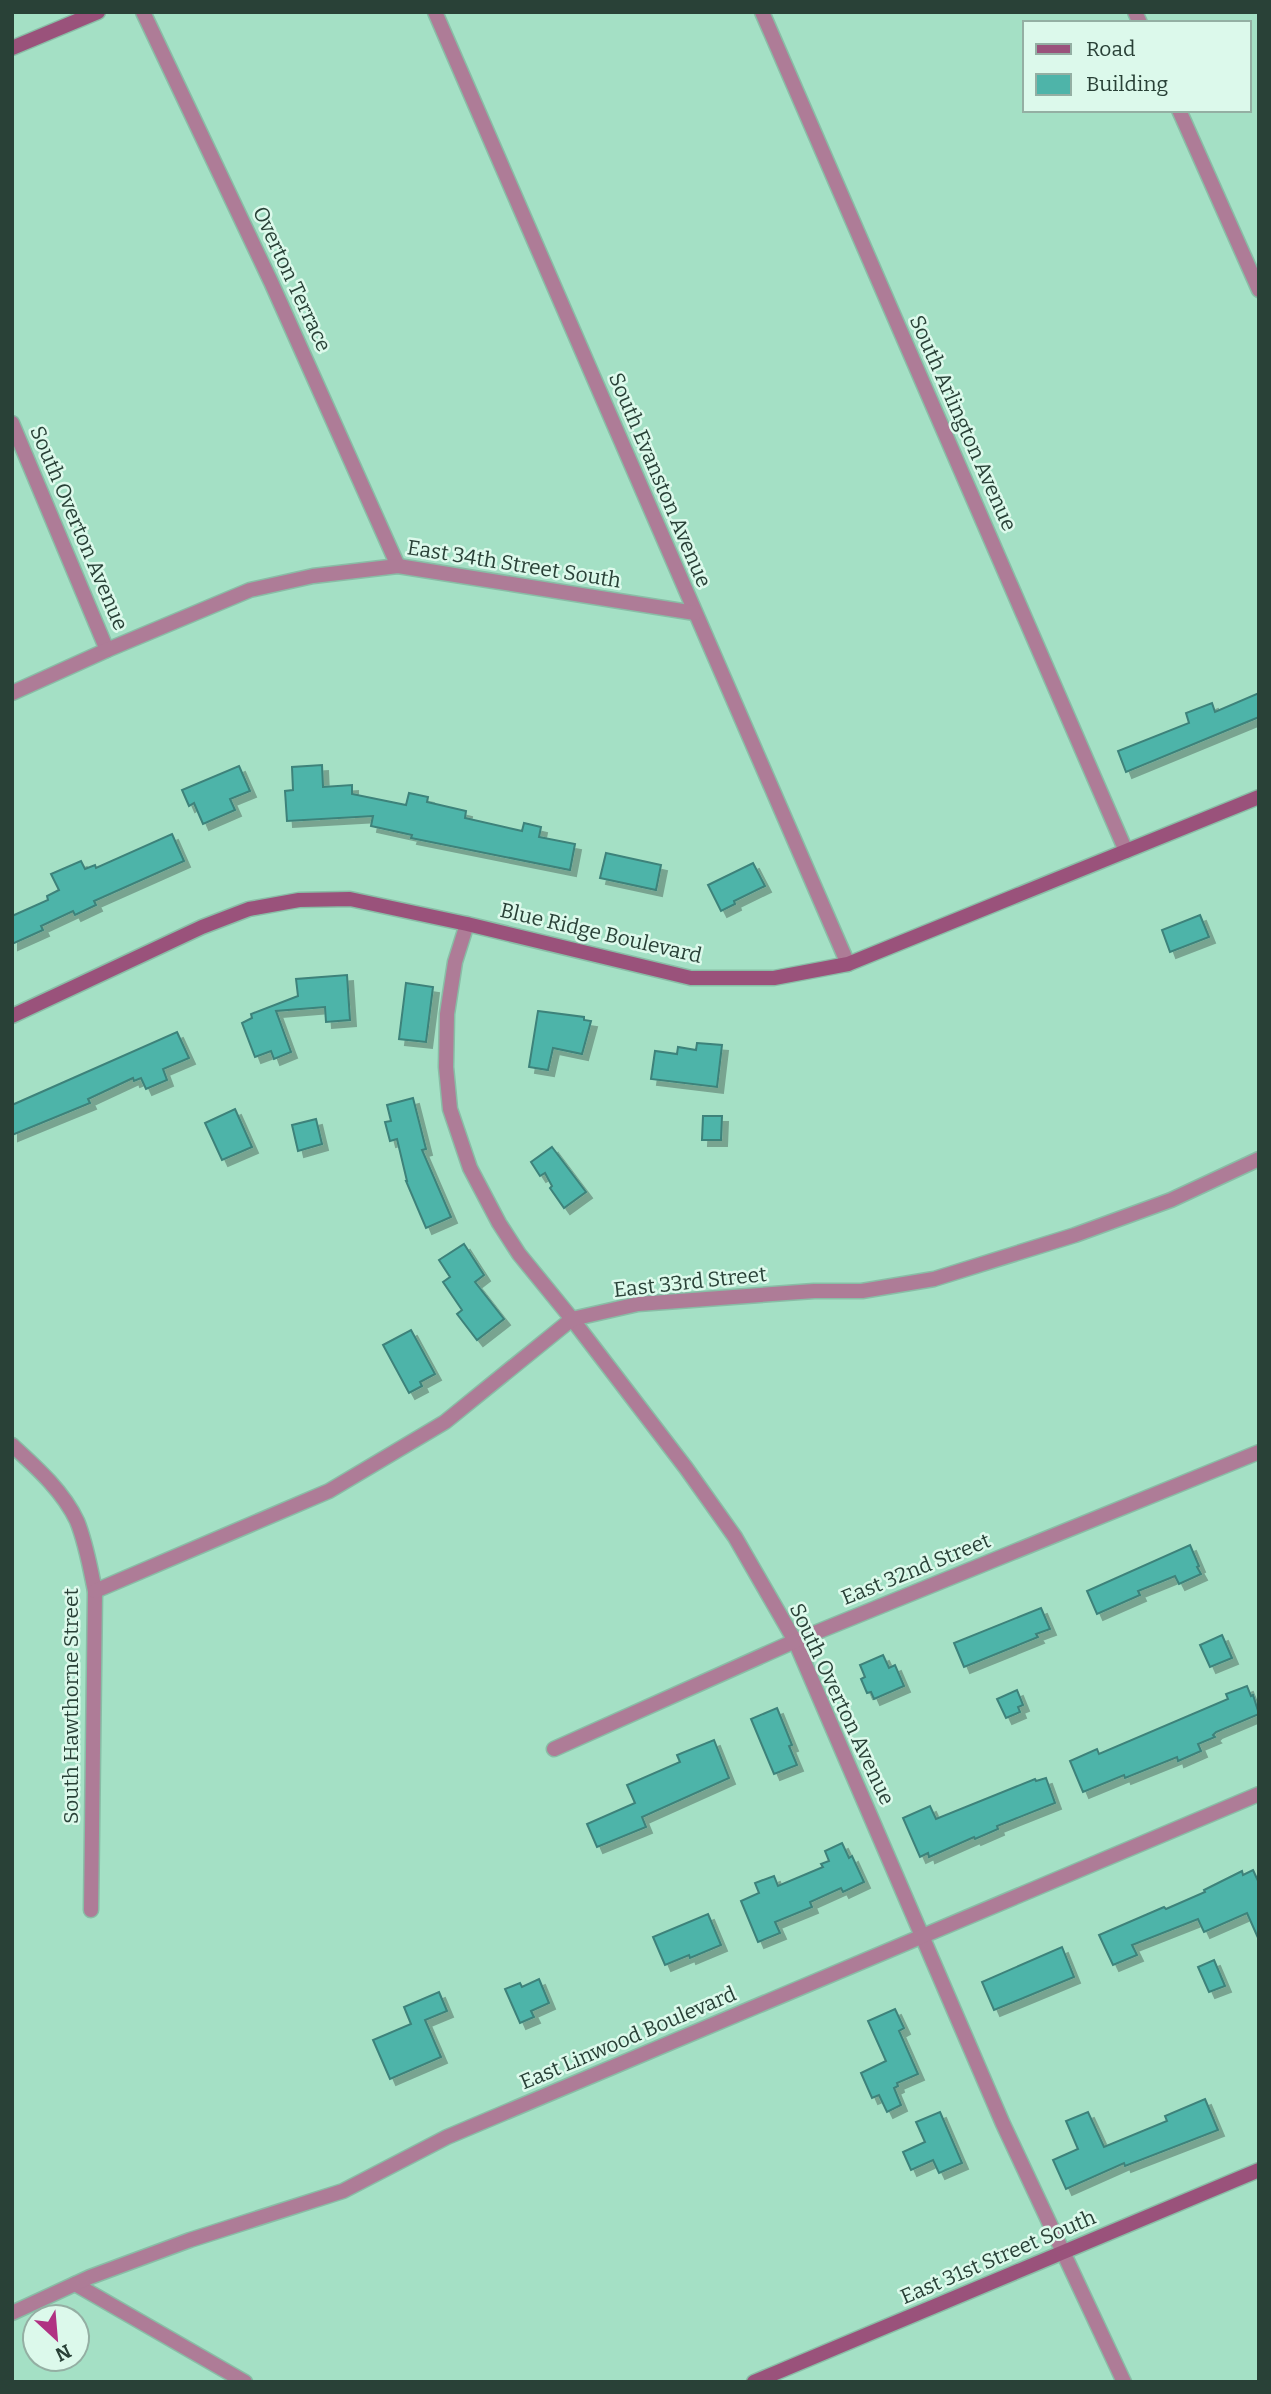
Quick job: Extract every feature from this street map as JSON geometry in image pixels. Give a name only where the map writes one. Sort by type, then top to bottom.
[{"type":"street","points":[[12,48],[98,12]]},
{"type":"street","name":"Overton Terrace","points":[[143,12],[271,282],[398,566]]},
{"type":"street","name":"South Evanston Avenue","points":[[435,12],[848,964]]},
{"type":"street","name":"South Arlington Avenue","points":[[761,12],[1126,851]]},
{"type":"street","points":[[1180,112],[1259,290]]},
{"type":"street","name":"South Overton Avenue","points":[[12,423],[107,650]]},
{"type":"street","name":"East 34th Street South","points":[[12,693],[250,590],[313,576],[398,566],[695,613]]},
{"type":"street","name":"Blue Ridge Boulevard","points":[[12,1016],[202,927],[249,909],[299,900],[350,900],[467,924],[691,978],[774,978],[848,964],[1259,797]]},
{"type":"street","name":"South Overton Avenue","points":[[467,924],[455,962],[447,1014],[446,1067],[450,1109],[471,1168],[499,1223],[519,1254],[686,1468],[735,1537],[795,1641],[1003,2124],[1124,2382]]},
{"type":"street","name":"East 33rd Street","points":[[95,1591],[329,1491],[366,1471],[445,1422],[572,1319],[638,1304],[814,1291],[862,1292],[934,1279],[1075,1235],[1171,1200],[1259,1159]]},
{"type":"street","name":"South Hawthorne Street","points":[[12,1445],[48,1479],[75,1518],[86,1545],[95,1591],[91,1910]]},
{"type":"street","name":"East 32nd Street","points":[[554,1749],[795,1641],[1259,1452]]},
{"type":"street","name":"East Linwood Boulevard","points":[[12,2313],[75,2284],[190,2240],[343,2192],[447,2137],[1259,1794]]},
{"type":"street","name":"East 31st Street South","points":[[754,2382],[1259,2170]]},
{"type":"street","points":[[75,2284],[245,2382]]},
{"type":"building","points":[[1259,693],[1259,717],[1126,772],[1118,751],[1189,723],[1186,713],[1212,703],[1215,712]]},
{"type":"building","points":[[322,765],[323,787],[352,785],[352,794],[406,805],[409,793],[428,797],[427,802],[466,811],[465,818],[522,831],[524,823],[541,827],[539,837],[575,844],[570,870],[411,838],[412,835],[371,826],[373,816],[287,821],[285,791],[293,790],[292,767]]},
{"type":"building","points":[[239,766],[250,791],[230,799],[235,810],[203,824],[194,803],[189,806],[182,790]]},
{"type":"building","points":[[172,834],[184,861],[94,901],[96,905],[75,915],[73,911],[41,926],[43,930],[12,944],[12,916],[48,900],[47,896],[59,890],[51,874],[81,861],[85,869],[95,865],[96,868]]},
{"type":"building","points":[[606,853],[661,865],[656,890],[600,878]]},
{"type":"building","points":[[753,863],[765,886],[734,901],[735,904],[721,911],[708,885]]},
{"type":"building","points":[[1200,915],[1209,937],[1170,952],[1162,930]]},
{"type":"building","points":[[347,975],[350,1020],[326,1022],[325,1007],[276,1011],[291,1052],[274,1059],[271,1051],[255,1057],[242,1023],[252,1018],[251,1014],[298,996],[296,979]]},
{"type":"building","points":[[406,983],[433,987],[426,1042],[399,1039]]},
{"type":"building","points":[[538,1011],[584,1017],[584,1020],[591,1021],[582,1054],[553,1048],[548,1070],[529,1067]]},
{"type":"building","points":[[177,1032],[189,1058],[163,1069],[167,1080],[146,1089],[141,1078],[134,1081],[133,1078],[88,1099],[90,1103],[12,1135],[12,1105]]},
{"type":"building","points":[[697,1043],[722,1045],[717,1087],[651,1079],[655,1051],[677,1054],[678,1047],[696,1050]]},
{"type":"building","points":[[413,1098],[426,1149],[422,1150],[451,1217],[426,1228],[406,1181],[397,1139],[390,1141],[385,1122],[391,1121],[387,1105]]},
{"type":"building","points":[[235,1109],[252,1147],[222,1160],[205,1123]]},
{"type":"building","points":[[703,1116],[722,1116],[721,1140],[702,1140]]},
{"type":"building","points":[[316,1119],[322,1144],[298,1151],[292,1125]]},
{"type":"building","points":[[552,1147],[586,1192],[564,1208],[550,1188],[552,1186],[545,1173],[540,1176],[531,1162]]},
{"type":"building","points":[[464,1244],[484,1275],[475,1282],[504,1319],[477,1340],[457,1314],[462,1310],[443,1282],[450,1277],[439,1260]]},
{"type":"building","points":[[411,1330],[435,1374],[420,1382],[422,1386],[409,1393],[383,1345]]},
{"type":"building","points":[[1190,1545],[1201,1574],[1179,1584],[1175,1576],[1138,1591],[1140,1595],[1097,1614],[1087,1591]]},
{"type":"building","points":[[1041,1608],[1050,1629],[1036,1634],[1038,1637],[964,1667],[954,1643]]},
{"type":"building","points":[[1222,1635],[1232,1658],[1210,1667],[1200,1645]]},
{"type":"building","points":[[883,1655],[889,1668],[895,1665],[904,1686],[874,1699],[871,1692],[867,1693],[861,1679],[865,1677],[860,1665]]},
{"type":"building","points":[[1247,1686],[1259,1714],[1216,1732],[1213,1735],[1215,1737],[1198,1744],[1201,1751],[1178,1761],[1177,1757],[1125,1778],[1124,1775],[1083,1792],[1070,1761],[1097,1749],[1099,1754],[1228,1699],[1226,1694]]},
{"type":"building","points":[[1017,1690],[1023,1705],[1018,1707],[1020,1712],[1006,1718],[997,1699]]},
{"type":"building","points":[[777,1708],[797,1765],[774,1774],[751,1719]]},
{"type":"building","points":[[714,1740],[729,1778],[642,1817],[646,1827],[597,1847],[587,1824],[635,1803],[627,1785],[680,1762],[677,1755]]},
{"type":"building","points":[[1046,1778],[1055,1803],[997,1826],[998,1829],[975,1839],[974,1837],[929,1857],[928,1853],[920,1857],[903,1818],[930,1806],[936,1819],[1035,1779]]},
{"type":"building","points":[[842,1843],[849,1858],[852,1856],[864,1882],[843,1892],[841,1888],[810,1902],[812,1907],[775,1922],[780,1933],[758,1942],[741,1901],[759,1893],[755,1883],[774,1876],[778,1886],[823,1867],[821,1864],[829,1861],[825,1851]]},
{"type":"building","points":[[1253,1870],[1259,1883],[1259,1940],[1247,1913],[1204,1932],[1198,1919],[1132,1945],[1137,1955],[1113,1965],[1099,1935],[1205,1892],[1204,1890],[1242,1871],[1243,1875]]},
{"type":"building","points":[[708,1914],[721,1945],[665,1965],[653,1937]]},
{"type":"building","points":[[1062,1947],[1074,1977],[994,2010],[982,1982]]},
{"type":"building","points":[[1214,1960],[1225,1986],[1209,1992],[1198,1967]]},
{"type":"building","points":[[539,1979],[549,2003],[531,2011],[534,2017],[520,2023],[505,1989],[520,1983],[522,1987]]},
{"type":"building","points":[[439,1992],[447,2011],[425,2020],[441,2057],[390,2079],[373,2040],[411,2024],[404,2007]]},
{"type":"building","points":[[895,2009],[904,2028],[899,2031],[918,2074],[897,2083],[898,2086],[894,2088],[901,2105],[887,2112],[879,2095],[872,2098],[861,2073],[886,2061],[868,2021]]},
{"type":"building","points":[[1205,2099],[1218,2130],[1125,2166],[1124,2163],[1066,2189],[1053,2160],[1078,2149],[1066,2121],[1088,2112],[1104,2147],[1167,2121],[1165,2116]]},
{"type":"building","points":[[940,2112],[962,2163],[939,2173],[933,2160],[911,2170],[903,2152],[925,2142],[916,2122]]}]
